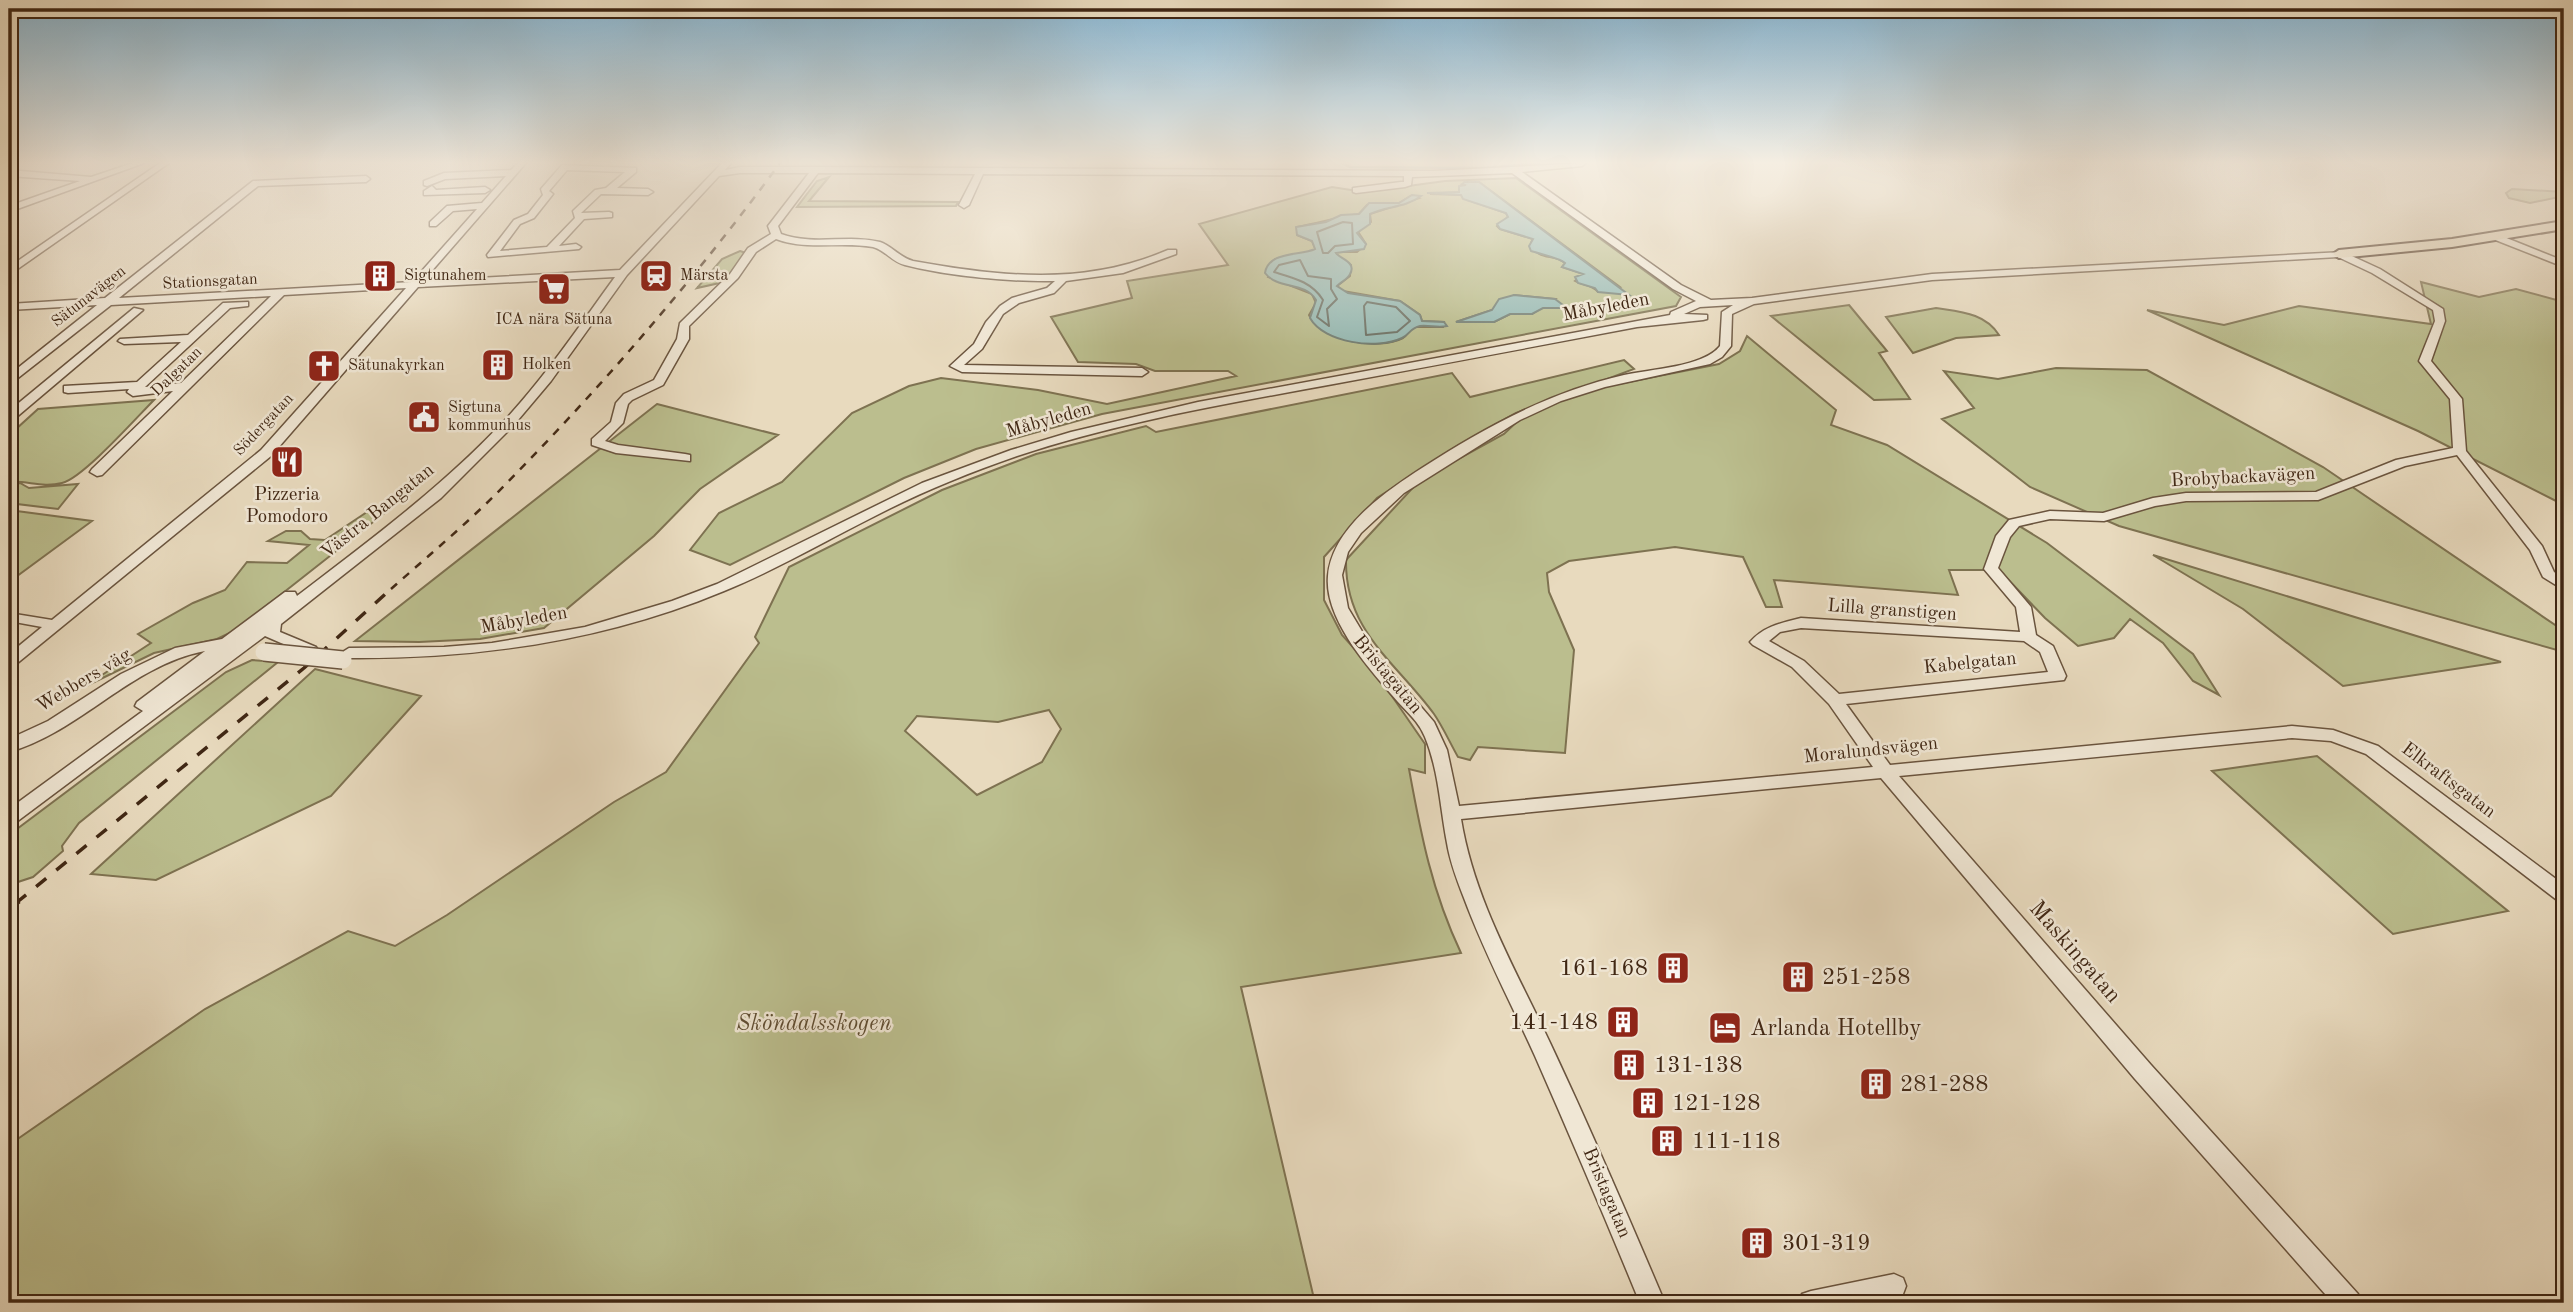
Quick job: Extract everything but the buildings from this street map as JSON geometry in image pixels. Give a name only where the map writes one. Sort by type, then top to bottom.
[{"type":"main road","name":"Måbyleden","points":[[2339,254],[2496,237],[2564,225]]},
{"type":"street","points":[[9,272],[77,224]]},
{"type":"street","name":"Sätunavägen","points":[[9,382],[204,224]]},
{"type":"street","name":"Södergatan","points":[[9,662],[266,453],[468,224]]},
{"type":"street","points":[[515,224],[492,256],[540,253],[551,248],[576,247]]},
{"type":"street","points":[[551,248],[572,224]]},
{"type":"street","name":"Västra Bangatan","points":[[9,818],[424,494],[464,456],[536,378],[661,224]]},
{"type":"street","name":"Västra Bangatan","points":[[9,806],[231,647],[273,622],[436,495],[476,457],[547,379],[620,272],[667,224]]},
{"type":"street","points":[[773,224],[776,235],[803,244],[878,245],[899,260],[1007,277],[1062,280],[1121,272],[1172,252]]},
{"type":"street","points":[[1590,224],[1677,287],[1726,314],[1726,333]]},
{"type":"street","points":[[685,458],[616,449],[596,442],[617,423],[622,403],[628,397],[659,382],[683,339],[684,325],[734,276],[752,250],[776,235]]},
{"type":"street","points":[[2496,237],[2564,264]]},
{"type":"street","points":[[2339,254],[2376,271],[2438,309],[2440,321],[2425,360],[2456,399],[2460,451],[2537,550],[2549,574],[2564,586]]},
{"type":"street","name":"Måbyleden","points":[[1665,318],[1692,307],[1712,304],[1965,274],[2339,254]]},
{"type":"street","name":"Stationsgatan","points":[[9,307],[275,298],[412,285],[620,272]]},
{"type":"street","points":[[1062,280],[1057,289],[1049,293],[1022,298],[1001,310],[992,319],[981,342],[956,366],[965,370],[1142,372]]},
{"type":"street","points":[[1677,287],[1692,307],[1726,333]]},
{"type":"street","points":[[185,386],[133,392],[227,305],[275,298]]},
{"type":"street","name":"Dalgatan","points":[[97,472],[275,298]]},
{"type":"street","name":"Måbyleden","points":[[271,646],[346,656],[414,659],[568,635],[677,604],[754,572],[919,489],[1046,442],[1150,417],[1665,318],[1726,314],[1752,301]]},
{"type":"street","points":[[9,417],[138,310]]},
{"type":"street","name":"Bristagatan","points":[[1652,1303],[1595,1166],[1474,900],[1456,845],[1453,813],[1426,722],[1351,632],[1336,600],[1335,574],[1342,548],[1357,528],[1393,496],[1434,466],[1518,416],[1567,395],[1612,381],[1704,361],[1722,351],[1727,341],[1726,333]]},
{"type":"street","points":[[124,341],[191,338]]},
{"type":"street","points":[[68,389],[140,385]]},
{"type":"street","name":"Brobybackavägen","points":[[2028,637],[2031,619],[2026,608],[1991,569],[2003,536],[2014,523],[2050,515],[2104,517],[2153,502],[2186,497],[2318,496],[2402,463],[2460,451]]},
{"type":"street","points":[[9,617],[56,625]]},
{"type":"street","points":[[271,646],[273,622]]},
{"type":"street","name":"Lilla granstigen","points":[[1758,642],[1775,629],[1801,623],[2028,637]]},
{"type":"street","name":"Kabelgatan","points":[[1835,700],[2058,676],[2047,649],[2028,637]]},
{"type":"street","name":"Maskingatan","points":[[1758,642],[1798,664],[1835,700],[1885,771],[2143,1072],[2349,1303]]},
{"type":"street","name":"Måbyleden","points":[[231,647],[271,646],[346,656]]},
{"type":"street","name":"Webbers väg","points":[[9,746],[54,725],[127,678],[181,651],[231,647]]},
{"type":"street","name":"Moralundsvägen","points":[[1453,813],[2292,732]]},
{"type":"street","name":"Elkraftsgatan","points":[[2292,732],[2333,736],[2372,750],[2564,895]]},
{"type":"street","points":[[1811,1303],[1894,1286]]},
{"type":"green space","points":[[1199,224],[1310,224],[1297,227],[1297,235],[1312,241],[1315,248],[1332,252],[1357,252],[1366,244],[1357,230],[1367,224],[1499,224],[1497,226],[1500,229],[1533,239],[1531,243],[1538,253],[1560,260],[1565,263],[1562,267],[1584,274],[1575,281],[1598,292],[1620,287],[1536,224],[1580,224],[1681,297],[1676,306],[1102,414],[976,449],[904,478],[730,565],[690,550],[719,513],[782,482],[852,413],[909,386],[941,378],[1038,390],[1107,404],[1236,376],[1228,371],[1155,371],[1136,364],[1078,362],[1051,317],[1132,298],[1127,281],[1228,265]],"holes":[[[1309,252],[1335,255],[1351,265],[1350,276],[1337,286],[1343,291],[1400,301],[1420,315],[1422,321],[1444,322],[1443,327],[1415,327],[1403,338],[1379,344],[1351,341],[1325,331],[1315,324],[1309,315],[1316,303],[1312,294],[1268,277],[1275,259]],[[1514,295],[1555,299],[1532,314],[1510,314],[1494,322],[1456,322],[1492,310]]]},
{"type":"green space","points":[[740,251],[746,253],[724,282],[697,288],[722,259]]},
{"type":"green space","points":[[2421,282],[2479,297],[2516,289],[2564,302],[2564,505],[2418,431],[2147,310],[2224,325],[2299,306],[2431,324]]},
{"type":"green space","points":[[1849,305],[1887,351],[1879,353],[1910,399],[1874,400],[1771,316]]},
{"type":"green space","points":[[1936,308],[1980,318],[1999,335],[1956,338],[1913,353],[1886,317]]},
{"type":"green space","points":[[1747,336],[1836,410],[1831,425],[1887,445],[2047,543],[2193,654],[2219,695],[2193,681],[2163,643],[2130,619],[2114,638],[2078,646],[2045,618],[1999,570],[1949,570],[1958,595],[1774,580],[1782,607],[1766,607],[1743,557],[1675,547],[1569,561],[1547,573],[1549,592],[1574,650],[1565,753],[1478,747],[1470,760],[1458,757],[1434,714],[1363,627],[1348,585],[1346,560],[1420,480],[1504,434],[1523,416],[1583,391],[1719,364],[1740,351]]},
{"type":"green space","name":"Sköndalsskogen","points":[[1624,360],[1634,369],[1516,413],[1457,446],[1377,498],[1324,557],[1324,600],[1342,635],[1376,673],[1425,744],[1425,773],[1409,769],[1435,885],[1461,953],[1241,987],[1315,1303],[9,1303],[9,1145],[205,1009],[348,931],[395,946],[447,915],[614,802],[666,772],[759,643],[755,637],[789,567],[942,490],[1036,454],[1146,426],[1156,432],[1452,373],[1470,397]],"holes":[[[1049,710],[1061,729],[1042,762],[977,795],[905,731],[917,716],[998,722]]]},
{"type":"green space","points":[[2056,368],[2147,370],[2323,467],[2564,631],[2564,652],[2119,526],[2030,487],[1942,419],[1974,408],[1944,371],[1998,379]]},
{"type":"green space","points":[[154,400],[96,459],[71,479],[54,484],[9,482],[9,431],[16,429],[38,409]]},
{"type":"green space","points":[[657,404],[778,435],[700,489],[654,536],[544,628],[480,639],[355,641]]},
{"type":"green space","points":[[20,483],[29,488],[78,484],[58,509],[9,503],[9,484]]},
{"type":"green space","points":[[389,501],[391,508],[236,630],[217,639],[154,653],[82,688],[151,643],[138,634],[193,603],[225,590],[247,562],[287,563],[309,545],[268,541],[286,531],[301,531],[310,539],[325,540],[370,510],[378,511]]},
{"type":"green space","points":[[9,510],[92,521],[9,582]]},
{"type":"green space","points":[[2153,555],[2501,662],[2343,686],[2243,609]]},
{"type":"green space","points":[[252,660],[278,662],[79,823],[62,846],[63,851],[33,877],[18,882],[9,889],[9,835],[226,672]]},
{"type":"green space","points":[[315,669],[421,696],[331,796],[156,880],[91,874]]},
{"type":"green space","points":[[2317,756],[2508,911],[2393,934],[2212,771]]},
{"type":"water","points":[[1313,224],[1370,224],[1357,233],[1366,244],[1364,249],[1336,253],[1350,264],[1352,270],[1337,286],[1348,293],[1400,301],[1420,315],[1422,321],[1444,322],[1447,326],[1420,326],[1391,342],[1366,344],[1339,338],[1317,327],[1310,318],[1316,300],[1311,294],[1277,282],[1265,273],[1267,266],[1278,258],[1315,249],[1312,241],[1297,235],[1296,227]]},
{"type":"water","points":[[1497,224],[1535,224],[1629,295],[1598,292],[1595,288],[1578,283],[1575,277],[1583,274],[1562,267],[1565,263],[1559,259],[1531,251],[1529,246],[1533,239],[1500,229]]},
{"type":"water","points":[[1514,295],[1555,299],[1563,305],[1560,308],[1543,308],[1532,314],[1510,314],[1494,322],[1456,322],[1492,310],[1499,299]]},
{"type":"railway","points":[[391,589],[484,505],[535,454],[645,333],[734,224]]},
{"type":"railway","points":[[16,903],[304,668],[393,587]]},
{"type":"railway","points":[[9,909],[19,901]]},
{"type":"place","name":"Sigtunahem","points":[[380,276]]},
{"type":"place","name":"Märsta","points":[[656,276]]},
{"type":"place","name":"ICA nära Sätuna","points":[[554,289]]},
{"type":"place","name":"Holken","points":[[498,365]]},
{"type":"place","name":"Sätunakyrkan","points":[[324,366]]},
{"type":"place","name":"Sigtuna kommunhus","points":[[424,417]]},
{"type":"place","name":"Pizzeria Pomodoro","points":[[287,462]]},
{"type":"place","name":"161-168","points":[[1673,968]]},
{"type":"place","name":"251-258","points":[[1798,977]]},
{"type":"place","name":"141-148","points":[[1623,1022]]},
{"type":"place","name":"Arlanda Hotellby","points":[[1725,1028]]},
{"type":"place","name":"131-138","points":[[1629,1065]]},
{"type":"place","name":"281-288","points":[[1876,1084]]},
{"type":"place","name":"121-128","points":[[1648,1103]]},
{"type":"place","name":"111-118","points":[[1667,1141]]},
{"type":"place","name":"301-319","points":[[1757,1243]]}]
